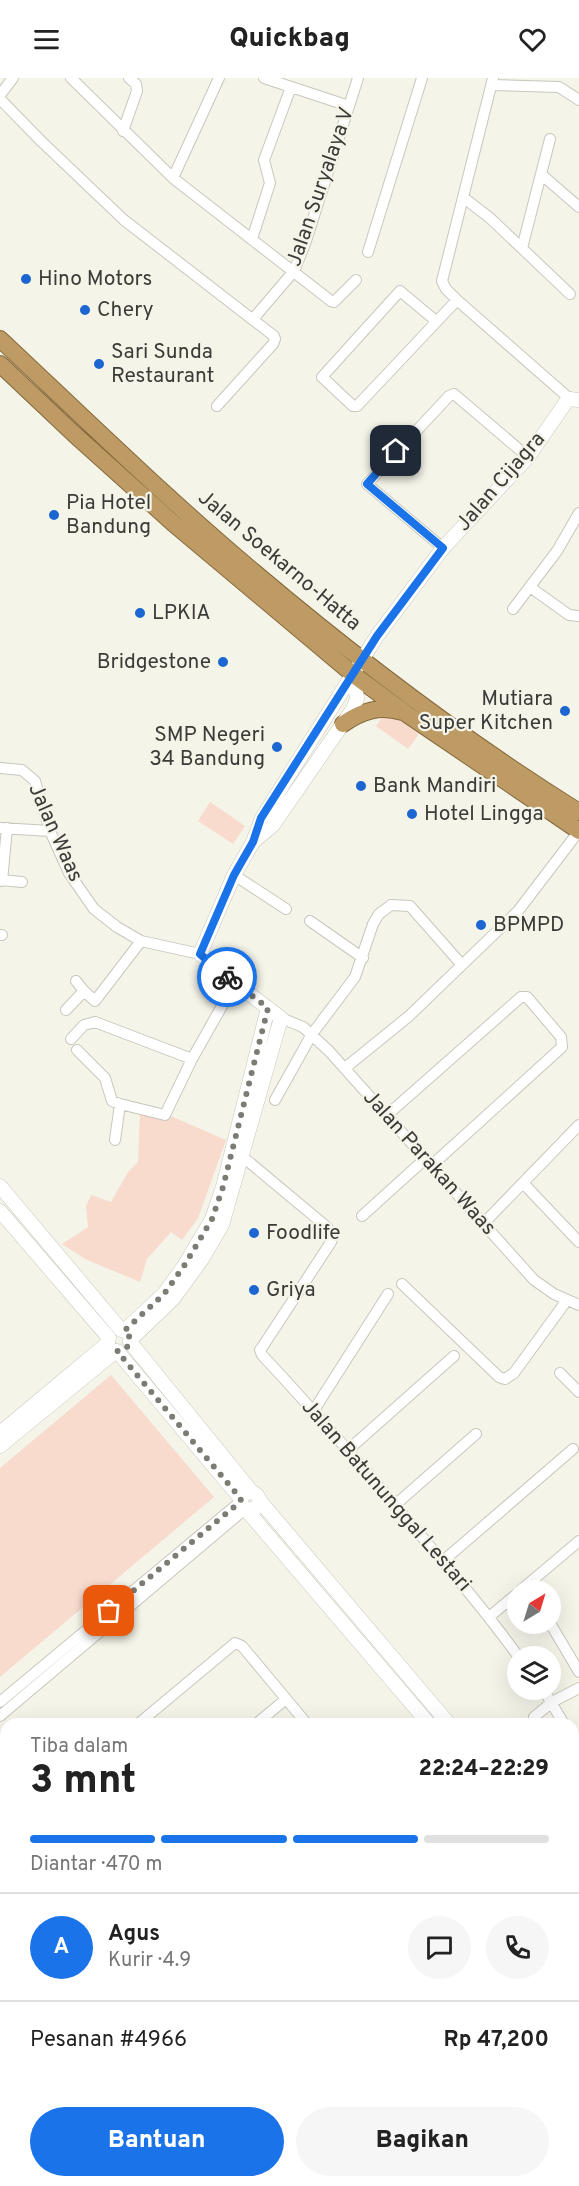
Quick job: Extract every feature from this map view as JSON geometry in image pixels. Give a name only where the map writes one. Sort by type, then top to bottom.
[{"type":"highway","name":"Jalan Soekarno-Hatta","points":[[0,339],[408,715],[579,831]]},
{"type":"highway","name":"Jalan Soekarno-Hatta","points":[[0,364],[173,523],[358,668],[579,812]]},
{"type":"highway","points":[[344,724],[356,715],[376,709],[387,708],[408,715]]},
{"type":"street","points":[[14,78],[0,97],[49,149],[124,220],[274,336],[275,341],[217,406]]},
{"type":"street","points":[[123,131],[137,91],[136,84],[129,78]]},
{"type":"street","points":[[173,178],[219,78]]},
{"type":"street","points":[[264,78],[349,106]]},
{"type":"street","name":"Jalan Suryalaya V","points":[[253,319],[294,271],[305,244],[358,78]]},
{"type":"street","points":[[368,252],[422,78]]},
{"type":"street","points":[[74,79],[123,131],[173,178],[333,302],[356,280]]},
{"type":"street","points":[[575,400],[457,300],[446,289],[442,276],[493,82],[559,87],[579,100]]},
{"type":"street","points":[[252,239],[270,183],[264,160],[291,87]]},
{"type":"street","points":[[522,248],[550,139]]},
{"type":"street","points":[[542,175],[579,207]]},
{"type":"street","points":[[464,198],[490,218],[570,294]]},
{"type":"street","points":[[436,321],[400,291],[322,377],[352,406],[356,407],[457,300]]},
{"type":"street","points":[[443,548],[367,484],[411,435],[449,396],[454,394],[528,458]]},
{"type":"street","name":"Jalan Cijagra","points":[[358,668],[377,636],[443,548],[528,458],[566,402],[575,400]]},
{"type":"street","points":[[513,609],[557,551],[579,513]]},
{"type":"street","points":[[530,587],[570,615],[579,616]]},
{"type":"street","points":[[253,842],[273,825],[344,724],[357,699],[358,668]]},
{"type":"street","points":[[200,954],[234,875],[253,842],[261,818],[358,668]]},
{"type":"street","name":"Jalan Waas","points":[[0,768],[22,770],[35,781],[50,831],[69,873],[94,909],[117,927],[141,941],[200,954],[282,1018]]},
{"type":"street","points":[[22,882],[1,881],[4,828],[50,831]]},
{"type":"street","points":[[345,1068],[409,1016],[518,910],[579,831]]},
{"type":"street","points":[[234,875],[286,909]]},
{"type":"street","points":[[275,1100],[312,1034],[355,977],[373,924],[379,914],[391,905],[410,906],[462,964]]},
{"type":"street","points":[[309,921],[363,958]]},
{"type":"street","points":[[76,981],[95,1001],[141,941]]},
{"type":"street","points":[[192,1059],[95,1022],[84,1025],[74,1044],[105,1078],[112,1101],[166,1114],[192,1059],[235,983]]},
{"type":"street","points":[[66,1010],[84,991]]},
{"type":"street","points":[[362,1216],[562,1047],[561,1037],[527,997],[521,997],[386,1116]]},
{"type":"street","points":[[237,1151],[268,1008]]},
{"type":"street","points":[[113,1346],[126,1349],[126,1336],[164,1294],[184,1266],[217,1207],[282,1018]]},
{"type":"street","name":"Jalan Parakan Waas","points":[[282,1018],[303,1027],[312,1034],[345,1068],[534,1280],[554,1294],[579,1305]]},
{"type":"street","points":[[115,1140],[120,1104]]},
{"type":"street","points":[[483,1224],[579,1125]]},
{"type":"street","name":"Jalan Batununggal Lestari","points":[[237,1151],[327,1227],[333,1235],[331,1242],[260,1350],[262,1355],[315,1410],[489,1617],[511,1646]]},
{"type":"street","points":[[523,1183],[579,1242]]},
{"type":"street","points":[[0,1186],[126,1336],[248,1502],[424,1718]]},
{"type":"street","points":[[0,1211],[248,1502],[444,1718]]},
{"type":"street","points":[[402,1284],[499,1377],[505,1379],[514,1373],[567,1300]]},
{"type":"street","points":[[315,1410],[388,1294]]},
{"type":"street","points":[[0,1446],[113,1346],[113,1332],[126,1336]]},
{"type":"street","points":[[0,1433],[113,1346]]},
{"type":"street","points":[[348,1450],[454,1356]]},
{"type":"street","points":[[560,1373],[579,1392]]},
{"type":"street","points":[[395,1505],[476,1434]]},
{"type":"street","points":[[443,1562],[573,1449]]},
{"type":"street","points":[[0,1702],[248,1502]]},
{"type":"street","points":[[0,1716],[248,1502]]},
{"type":"street","points":[[533,1580],[579,1541]]},
{"type":"street","points":[[489,1617],[507,1602]]},
{"type":"street","points":[[557,1634],[579,1672]]},
{"type":"street","points":[[145,1718],[235,1643],[242,1646],[302,1718]]},
{"type":"street","points":[[534,1718],[552,1702],[579,1688]]},
{"type":"street","points":[[263,1718],[286,1699]]},
{"type":"street","points":[[552,1702],[561,1718]]},
{"type":"shaded area","points":[[387,711],[419,734],[408,749],[376,726]]},
{"type":"shaded area","points":[[210,802],[245,826],[233,844],[198,821]]},
{"type":"shaded area","points":[[140,1112],[166,1114],[226,1140],[198,1218],[182,1240],[171,1232],[147,1259],[140,1282],[85,1259],[62,1244],[88,1227],[86,1206],[91,1195],[111,1202],[128,1172],[138,1162]]},
{"type":"shaded area","points":[[111,1375],[214,1497],[0,1677],[0,1468]]},
{"type":"way so far","points":[[109,1611],[241,1499],[117,1351],[122,1351],[128,1346],[129,1336],[124,1331],[164,1294],[184,1266],[212,1219],[223,1187],[268,1008],[227,977]]},
{"type":"place","name":"Hino Motors","points":[[26,279]]},
{"type":"place","name":"Chery","points":[[85,310]]},
{"type":"place","name":"Sari Sunda Restaurant","points":[[99,364]]},
{"type":"place","name":"Pia Hotel Bandung","points":[[54,515]]},
{"type":"place","name":"LPKIA","points":[[140,613]]},
{"type":"place","name":"Bridgestone","points":[[223,662]]},
{"type":"place","name":"Mutiara Super Kitchen","points":[[565,711]]},
{"type":"place","name":"SMP Negeri 34 Bandung","points":[[277,747]]},
{"type":"place","name":"Bank Mandiri","points":[[361,786]]},
{"type":"place","name":"Hotel Lingga","points":[[412,814]]},
{"type":"place","name":"BPMPD","points":[[481,925]]},
{"type":"place","name":"Foodlife","points":[[254,1233]]},
{"type":"place","name":"Griya","points":[[254,1290]]},
{"type":"route","points":[[227,977],[200,954],[234,875],[253,842],[261,818],[377,636],[443,548],[367,484],[396,451]]}]
